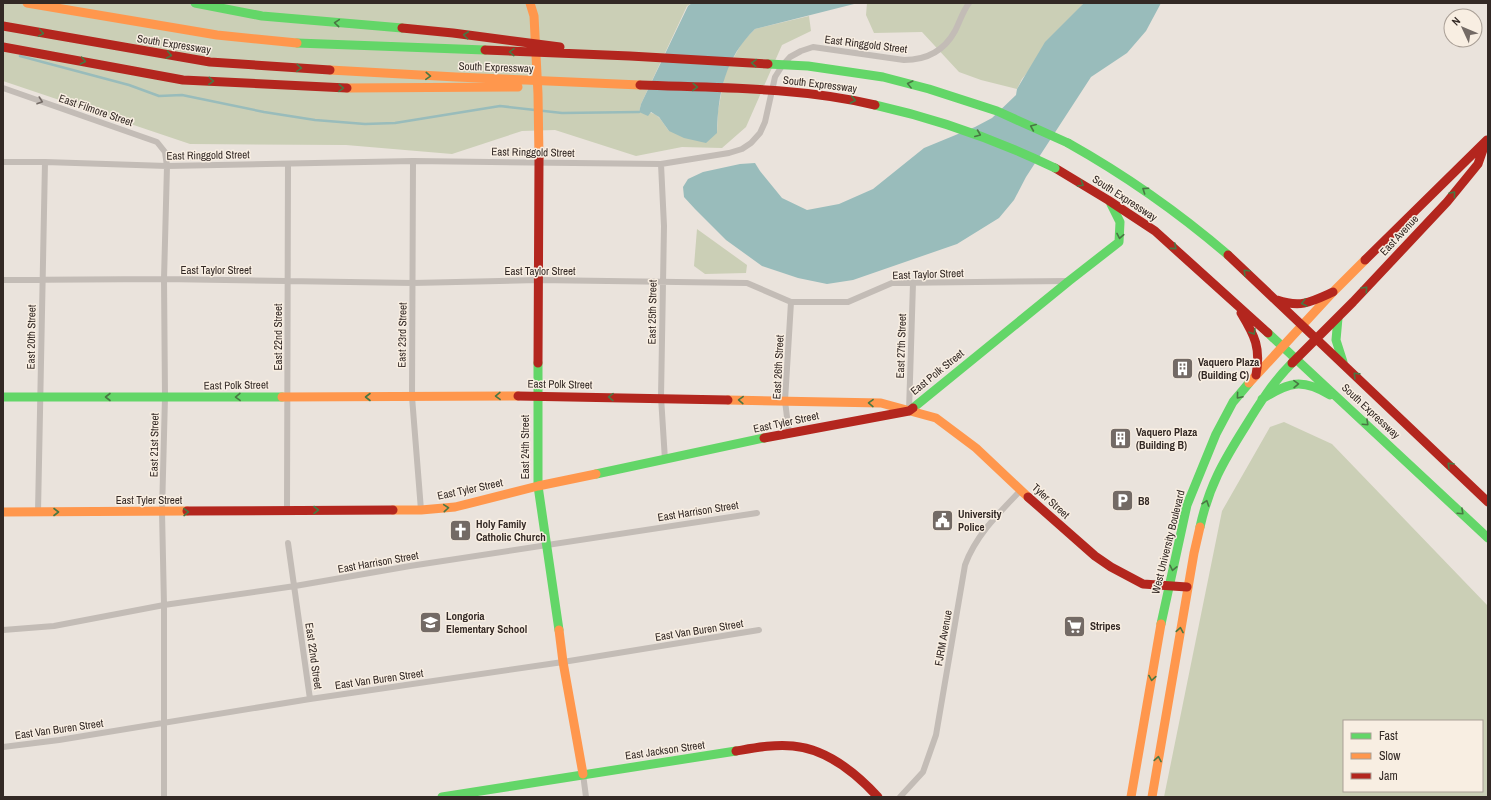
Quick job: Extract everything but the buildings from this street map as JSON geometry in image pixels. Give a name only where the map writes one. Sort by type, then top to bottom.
[{"type":"main road","name":"South Expressway","points":[[27,3],[217,35],[294,43],[630,56],[808,66],[883,77],[929,89],[980,105],[1068,143],[1117,171],[1203,233],[1237,263],[1488,502]]},
{"type":"main road","points":[[195,3],[262,16],[453,34],[630,56]]},
{"type":"main road","name":"East 24th Street","points":[[530,3],[534,16],[538,94],[538,486],[563,662],[583,774]]},
{"type":"main road","name":"South Expressway","points":[[3,26],[210,62],[444,77],[778,91],[840,98],[877,105],[910,112],[966,130],[1007,146],[1055,168],[1155,231],[1283,346],[1488,538]]},
{"type":"main road","points":[[3,47],[183,80],[358,88],[656,86]]},
{"type":"main road","name":"East Avenue","points":[[1302,325],[1333,292],[1488,139]]},
{"type":"main road","name":"East Avenue","points":[[1316,338],[1338,318],[1447,202],[1478,164],[1488,139]]},
{"type":"main road","name":"East Polk Street","points":[[3,397],[661,397],[881,403],[909,411],[1119,242],[1121,230],[1120,219],[1108,200]]},
{"type":"main road","points":[[1274,299],[1286,303],[1301,305],[1333,292]]},
{"type":"main road","points":[[1232,299],[1256,337],[1259,356],[1256,376]]},
{"type":"main road","points":[[1338,318],[1335,332],[1339,352],[1344,364]]},
{"type":"main road","name":"West University Boulevard","points":[[1131,797],[1159,634],[1187,505],[1216,434],[1234,402],[1302,325]]},
{"type":"main road","points":[[1152,797],[1187,587],[1204,509],[1212,485],[1225,458],[1262,399],[1296,358],[1316,338]]},
{"type":"main road","points":[[1262,399],[1278,388],[1299,382],[1324,391],[1349,407]]},
{"type":"main road","name":"East Tyler Street","points":[[3,512],[421,510],[455,507],[538,486],[788,433],[909,411]]},
{"type":"main road","name":"Tyler Street","points":[[909,411],[936,418],[976,448],[1095,556],[1111,567],[1143,584],[1187,587]]},
{"type":"main road","name":"East Jackson Street","points":[[442,797],[583,774],[769,747],[799,747],[824,755],[845,766],[878,797]]},
{"type":"street","name":"East Ringgold Street","points":[[3,162],[166,166],[413,161],[661,164],[729,153],[742,149],[752,143],[760,133],[765,122],[775,77],[790,57],[813,47],[904,60],[914,60],[925,57],[935,53],[943,46],[954,32],[969,3]]},
{"type":"street","name":"East Filmore Street","points":[[3,88],[157,142],[165,152],[166,166]]},
{"type":"street","name":"East 23rd Street","points":[[413,161],[412,397],[421,510]]},
{"type":"street","name":"East 20th Street","points":[[38,512],[42,280],[46,162]]},
{"type":"street","name":"East 22nd Street","points":[[287,510],[288,164]]},
{"type":"street","name":"East 25th Street","points":[[661,164],[664,226],[661,397],[665,460]]},
{"type":"street","name":"East 21st Street","points":[[164,797],[164,605],[162,512],[165,397],[164,279],[166,166]]},
{"type":"street","name":"East Taylor Street","points":[[3,280],[164,279],[413,283],[538,280],[747,283],[791,302],[848,302],[892,283],[1069,281]]},
{"type":"street","name":"East 27th Street","points":[[909,411],[913,283]]},
{"type":"street","name":"East 26th Street","points":[[788,433],[785,401],[791,302]]},
{"type":"street","name":"FJRM Avenue","points":[[900,797],[923,772],[936,735],[964,571],[969,554],[986,527],[1021,490]]},
{"type":"street","name":"East Harrison Street","points":[[3,630],[54,626],[164,605],[295,586],[547,544],[757,513]]},
{"type":"street","name":"East 22nd Street","points":[[288,543],[310,699]]},
{"type":"street","name":"East Van Buren Street","points":[[3,747],[59,740],[310,699],[563,662],[759,630]]},
{"type":"street","name":"East 24th Street","points":[[583,774],[586,797]]},
{"type":"green space","points":[[3,3],[692,3],[687,6],[641,104],[639,112],[654,114],[663,122],[669,131],[717,133],[718,111],[725,73],[743,41],[755,29],[809,16],[811,31],[782,45],[746,127],[722,148],[682,147],[636,156],[555,130],[522,131],[452,154],[346,145],[190,144],[3,81]]},
{"type":"green space","points":[[867,3],[1084,3],[1022,79],[1017,89],[981,80],[959,72],[922,32],[874,33],[866,15]]},
{"type":"green space","points":[[697,229],[747,265],[746,273],[705,274],[694,266]]},
{"type":"green space","points":[[1284,422],[1332,444],[1488,606],[1488,797],[1164,797],[1222,511],[1270,427]]},
{"type":"water","points":[[692,3],[858,3],[755,29],[745,40],[730,64],[725,77],[719,104],[717,133],[706,143],[684,138],[669,131],[659,117],[651,112],[648,116],[639,112],[641,104],[688,6]]},
{"type":"water","points":[[1084,3],[1161,3],[1146,31],[1127,53],[1091,77],[1026,177],[1014,200],[999,218],[957,244],[853,280],[827,284],[798,278],[762,266],[726,240],[684,197],[683,187],[688,179],[703,172],[740,164],[755,163],[782,198],[807,210],[839,204],[873,189],[924,148],[975,127],[992,118],[1016,95],[1017,89],[1045,42]]},
{"type":"waterway","points":[[20,56],[129,85],[159,96],[182,95],[264,112],[315,120],[365,124],[395,123],[500,106],[562,113],[639,112]]},
{"type":"traffic: fast","points":[[195,3],[262,16],[402,28]]},
{"type":"traffic: fast","points":[[297,43],[485,50]]},
{"type":"traffic: fast","points":[[768,64],[808,66],[883,77],[929,89],[997,111],[1068,143]]},
{"type":"traffic: fast","points":[[875,105],[922,117],[967,131],[1011,148],[1055,168]]},
{"type":"traffic: fast","points":[[1068,143],[1151,195],[1228,255]]},
{"type":"traffic: fast","points":[[1069,281],[1119,242],[1120,222],[1111,204]]},
{"type":"traffic: fast","points":[[913,408],[1069,281]]},
{"type":"traffic: fast","points":[[1338,318],[1336,340],[1343,362]]},
{"type":"traffic: fast","points":[[1268,333],[1488,538]]},
{"type":"traffic: fast","points":[[538,363],[538,486],[559,630]]},
{"type":"traffic: fast","points":[[1200,527],[1212,487],[1230,452],[1267,394],[1292,363]]},
{"type":"traffic: fast","points":[[1161,624],[1187,505],[1216,434],[1233,402],[1249,383]]},
{"type":"traffic: fast","points":[[1262,399],[1280,389],[1296,384],[1311,386],[1330,395]]},
{"type":"traffic: fast","points":[[3,397],[282,397]]},
{"type":"traffic: fast","points":[[596,474],[764,438]]},
{"type":"traffic: fast","points":[[442,797],[736,751]]},
{"type":"traffic: slow","points":[[27,3],[217,35],[297,43]]},
{"type":"traffic: slow","points":[[530,3],[534,16],[538,94],[539,158]]},
{"type":"traffic: slow","points":[[330,70],[640,85]]},
{"type":"traffic: slow","points":[[347,88],[518,87]]},
{"type":"traffic: slow","points":[[1249,383],[1333,292],[1365,260]]},
{"type":"traffic: slow","points":[[282,397],[518,396]]},
{"type":"traffic: slow","points":[[728,400],[881,403],[936,418],[976,448],[1028,497]]},
{"type":"traffic: slow","points":[[393,510],[421,510],[455,507],[538,486],[596,474]]},
{"type":"traffic: slow","points":[[3,512],[187,511]]},
{"type":"traffic: slow","points":[[1152,797],[1194,553],[1200,527]]},
{"type":"traffic: slow","points":[[1131,797],[1161,624]]},
{"type":"traffic: slow","points":[[559,630],[563,662],[583,774]]},
{"type":"traffic: jam","points":[[3,26],[210,62],[330,70]]},
{"type":"traffic: jam","points":[[402,28],[560,47]]},
{"type":"traffic: jam","points":[[3,47],[183,80],[347,88]]},
{"type":"traffic: jam","points":[[485,50],[768,64]]},
{"type":"traffic: jam","points":[[640,85],[758,89],[817,95],[875,105]]},
{"type":"traffic: jam","points":[[1365,260],[1487,140]]},
{"type":"traffic: jam","points":[[1292,363],[1353,302],[1447,202],[1478,164],[1485,144]]},
{"type":"traffic: jam","points":[[538,363],[539,158]]},
{"type":"traffic: jam","points":[[1055,168],[1155,231],[1268,333]]},
{"type":"traffic: jam","points":[[1228,255],[1488,502]]},
{"type":"traffic: jam","points":[[1277,300],[1299,304],[1318,299],[1333,292]]},
{"type":"traffic: jam","points":[[1241,313],[1256,342],[1258,357],[1256,375]]},
{"type":"traffic: jam","points":[[518,396],[728,400]]},
{"type":"traffic: jam","points":[[764,438],[909,411],[913,408]]},
{"type":"traffic: jam","points":[[1028,497],[1095,556],[1111,567],[1143,584],[1187,587]]},
{"type":"traffic: jam","points":[[187,511],[393,510]]},
{"type":"traffic: jam","points":[[736,751],[779,746],[806,748],[829,757],[840,764],[860,779],[878,797]]},
{"type":"place","name":"Vaquero Plaza (Building C)","points":[[1183,368]]},
{"type":"place","name":"Vaquero Plaza (Building B)","points":[[1120,438]]},
{"type":"place","name":"B8","points":[[1122,501]]},
{"type":"place","name":"University Police","points":[[942,520]]},
{"type":"place","name":"Holy Family Catholic Church","points":[[460,530]]},
{"type":"place","name":"Longoria Elementary School","points":[[431,622]]},
{"type":"place","name":"Stripes","points":[[1075,626]]}]
